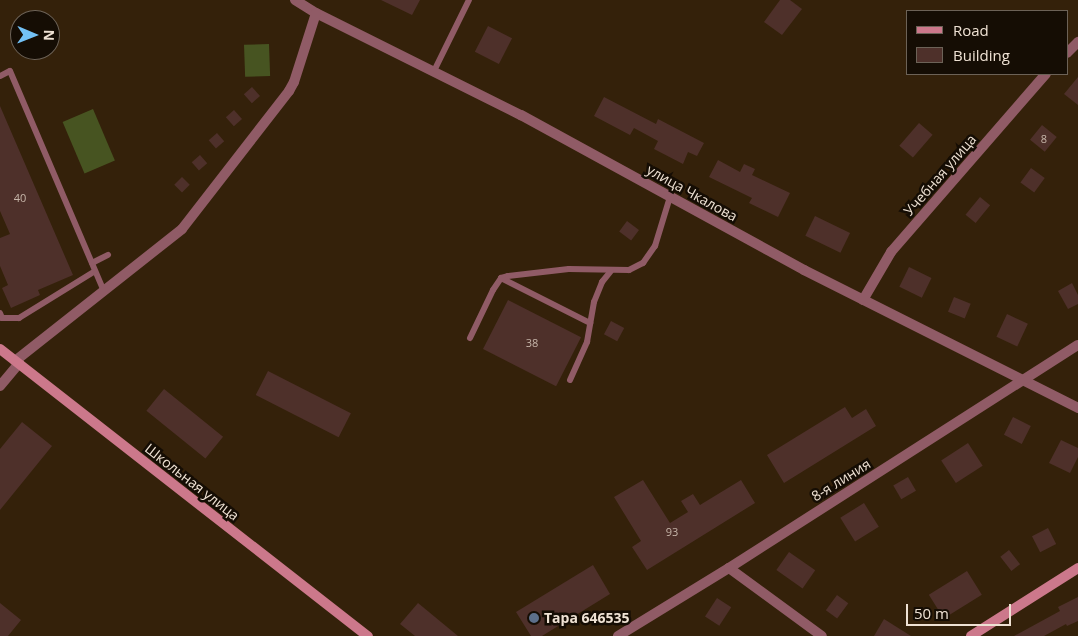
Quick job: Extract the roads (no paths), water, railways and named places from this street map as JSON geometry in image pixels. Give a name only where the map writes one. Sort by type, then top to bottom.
[{"type":"street","name":"улица Чкалова","points":[[295,0],[316,13],[521,115],[863,300],[1078,408]]},
{"type":"street","points":[[0,386],[17,362],[182,229],[289,91],[294,82],[316,13]]},
{"type":"street","points":[[1068,52],[1078,42]]},
{"type":"street","name":"Учебная улица","points":[[863,300],[892,252],[1045,75]]},
{"type":"street","name":"8-я линия","points":[[618,636],[729,568],[1078,345]]},
{"type":"street","name":"Школьная улица","points":[[0,349],[368,636]]},
{"type":"street","points":[[729,568],[822,636]]},
{"type":"street","points":[[971,636],[1078,568]]},
{"type":"lane","points":[[434,71],[469,0]]},
{"type":"lane","points":[[0,76],[10,71],[104,291]]},
{"type":"lane","points":[[470,338],[493,290],[501,278],[569,269],[629,270],[643,262],[655,246],[670,197]]},
{"type":"lane","points":[[92,263],[108,256]]},
{"type":"lane","points":[[570,380],[587,342],[590,323],[602,282],[611,270]]},
{"type":"lane","points":[[0,313],[2,318],[19,318],[95,271]]},
{"type":"lane","points":[[501,278],[590,323]]},
{"type":"place","name":"Тара 646535","points":[[534,618]]}]
